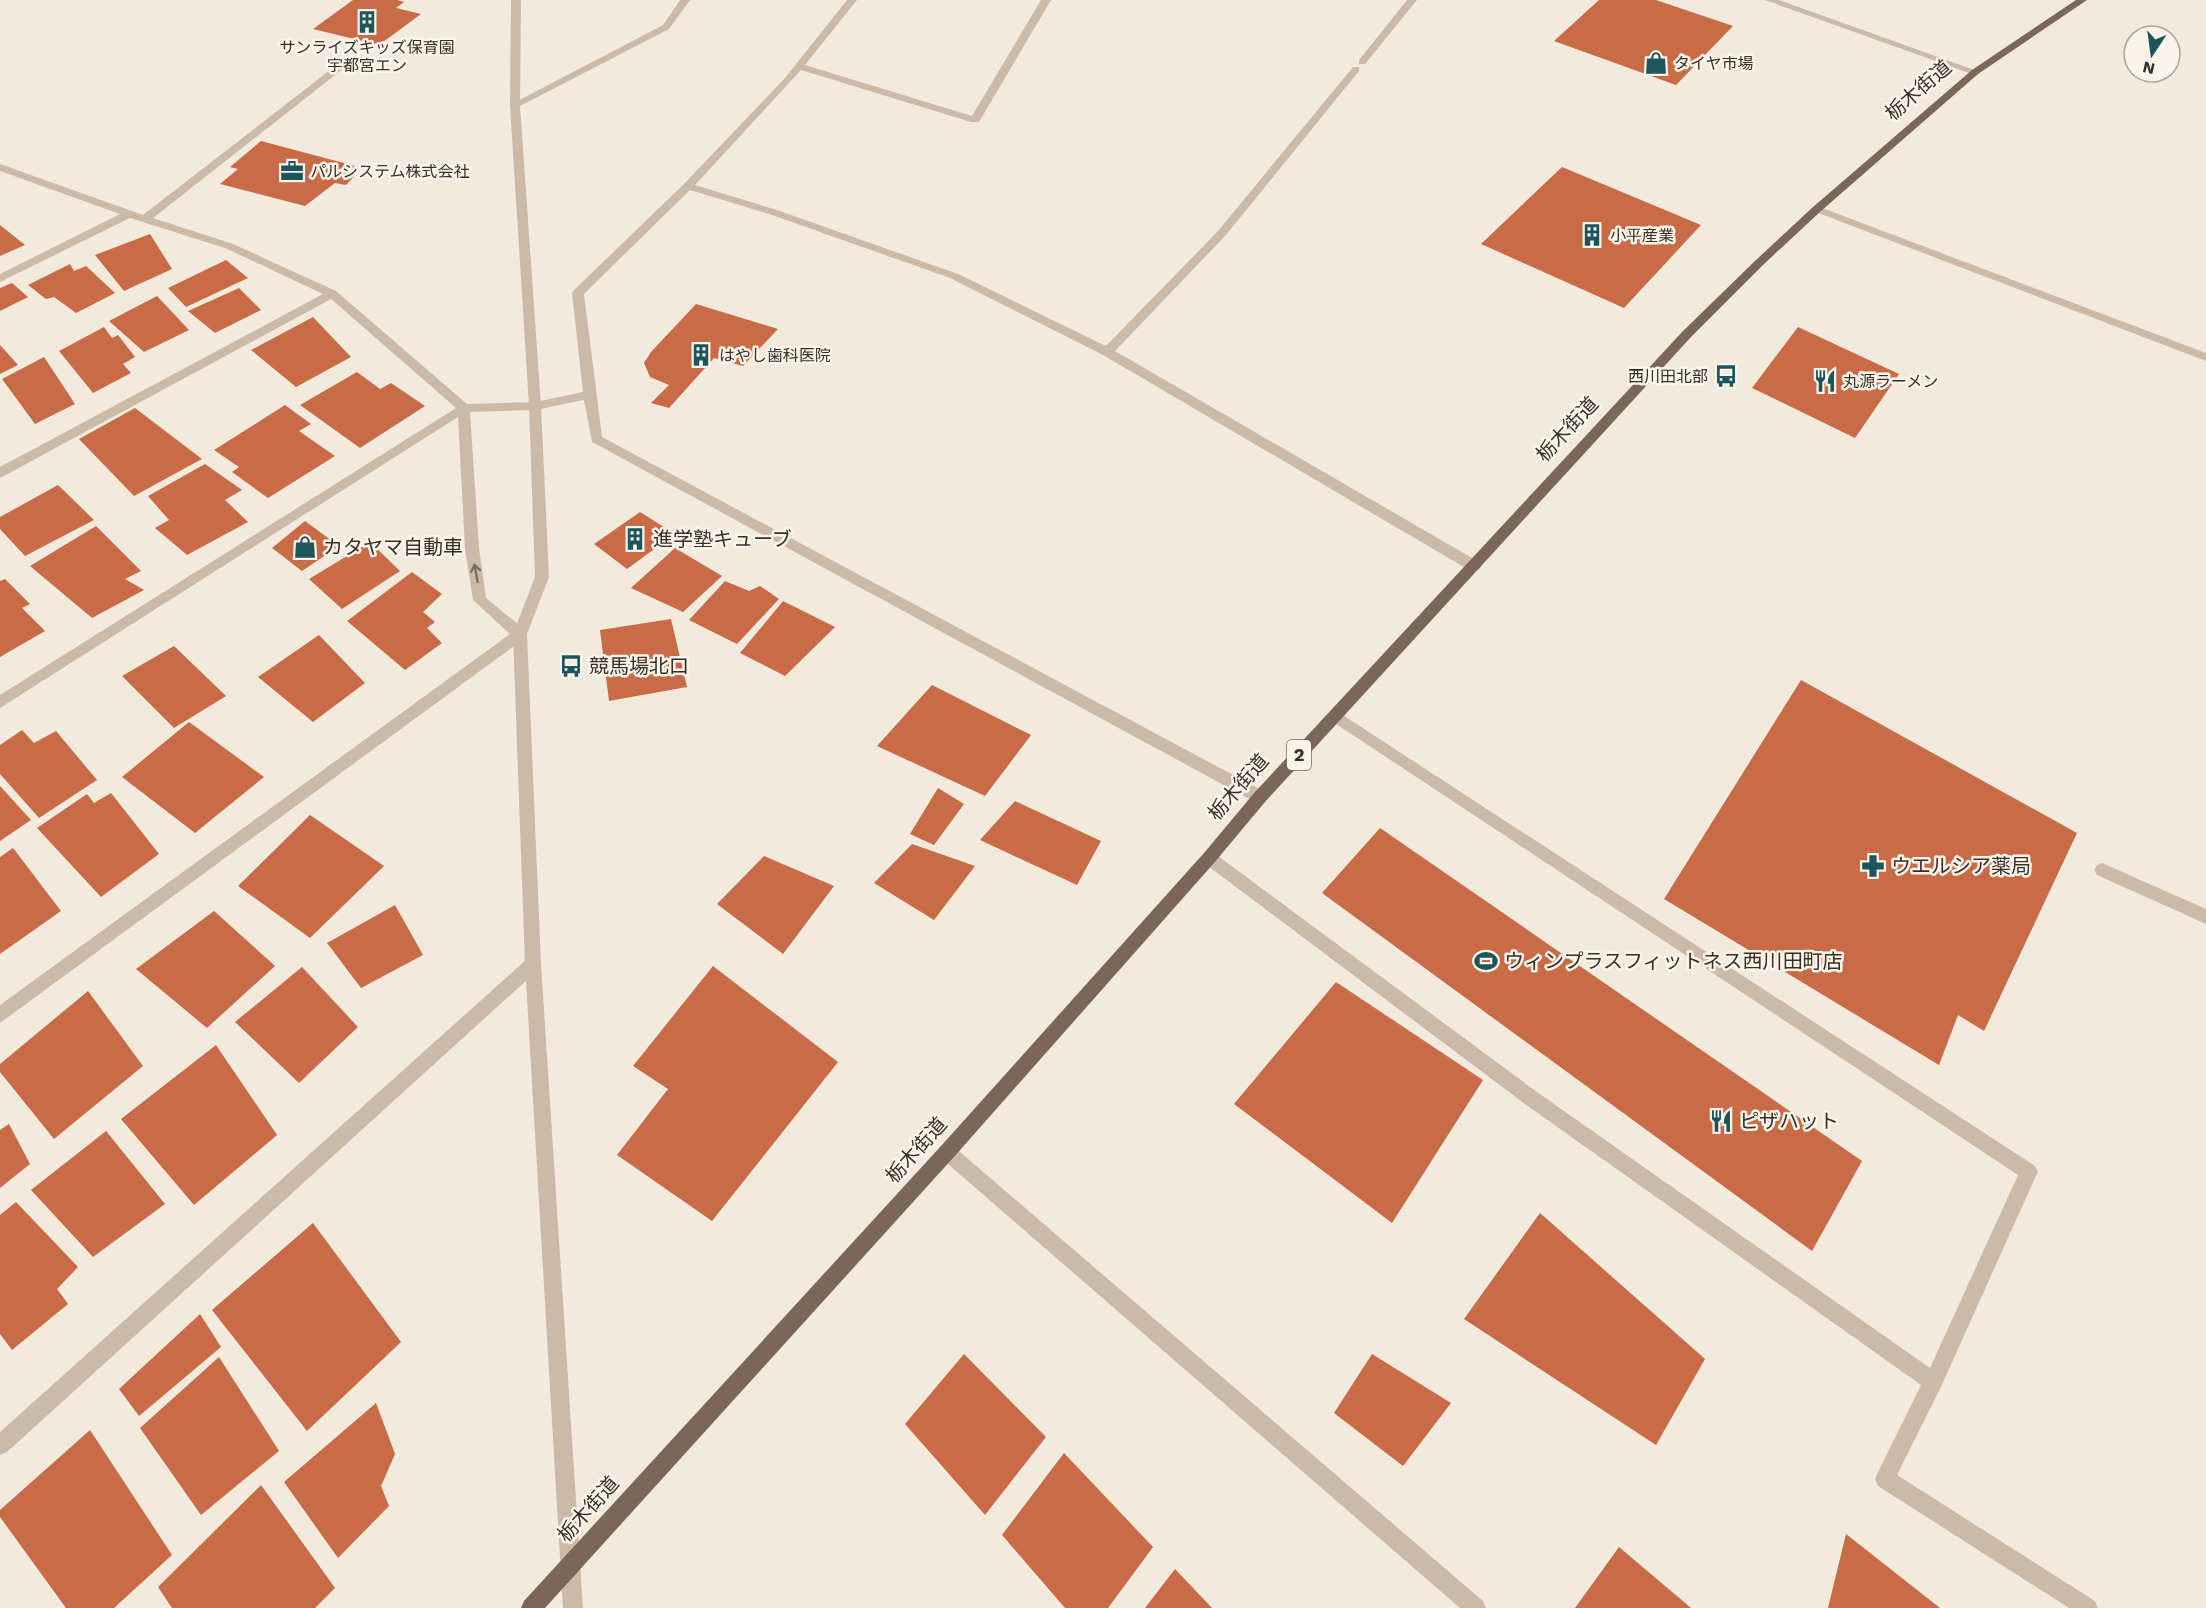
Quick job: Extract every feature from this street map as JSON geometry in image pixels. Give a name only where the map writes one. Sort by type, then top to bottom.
[{"type":"main road","name":"栃木街道","points":[[531,1608],[947,1152],[1209,858],[1260,797],[1687,334],[1817,209],[1975,72],[2082,0]]},
{"type":"street","points":[[516,0],[515,105],[535,406],[542,577],[520,634],[533,964],[573,1608]]},
{"type":"street","points":[[515,105],[666,27],[685,0]]},
{"type":"street","points":[[852,0],[800,66],[688,186],[578,293],[596,439],[1260,797]]},
{"type":"street","points":[[800,66],[975,120],[1046,0]]},
{"type":"street","points":[[1107,352],[1222,233],[1412,0]]},
{"type":"street","points":[[1770,0],[1975,72]]},
{"type":"street","points":[[145,219],[346,62]]},
{"type":"street","points":[[0,166],[145,219],[229,246],[333,294],[464,408],[472,548],[480,600],[520,634]]},
{"type":"street","points":[[688,186],[773,212],[954,276],[1107,352],[1474,566]]},
{"type":"street","points":[[1817,209],[2206,357]]},
{"type":"street","points":[[0,278],[129,213]]},
{"type":"street","points":[[0,473],[333,294]]},
{"type":"street","points":[[0,702],[464,408],[535,406],[589,395]]},
{"type":"street","points":[[0,1015],[520,634]]},
{"type":"street","points":[[1335,716],[2030,1172],[1933,1382],[1885,1479],[2088,1608]]},
{"type":"street","points":[[1209,858],[1531,1098],[1933,1382]]},
{"type":"street","points":[[2102,870],[2206,917]]},
{"type":"street","points":[[0,1444],[533,964]]},
{"type":"street","points":[[947,1152],[1476,1608]]},
{"type":"building","name":"サンライズキッズ保育園 宇都宮エン","points":[[353,0],[397,0],[404,2],[396,8],[421,14],[379,45],[313,29]]},
{"type":"building","name":"タイヤ市場","points":[[1599,0],[1656,0],[1733,26],[1676,85],[1554,41]]},
{"type":"building","name":"パルシステム株式会社","points":[[261,141],[355,166],[347,174],[354,176],[346,185],[335,183],[305,206],[220,184],[238,169],[230,167]]},
{"type":"building","name":"小平産業","points":[[1562,167],[1701,225],[1624,308],[1481,244]]},
{"type":"building","points":[[0,225],[25,245],[0,256]]},
{"type":"building","points":[[150,234],[172,269],[124,291],[95,255]]},
{"type":"building","points":[[226,260],[248,278],[186,307],[168,288]]},
{"type":"building","points":[[70,264],[74,271],[86,266],[115,293],[76,313],[54,297],[46,299],[28,285]]},
{"type":"building","points":[[12,283],[28,297],[0,311],[0,288]]},
{"type":"building","points":[[239,288],[261,310],[215,333],[188,311]]},
{"type":"building","points":[[157,296],[189,330],[144,352],[109,321]]},
{"type":"building","name":"はやし歯科医院","points":[[696,304],[778,329],[743,366],[714,358],[669,408],[651,403],[669,385],[650,377],[644,363],[651,352]]},
{"type":"building","points":[[313,317],[351,357],[296,387],[251,350]]},
{"type":"building","points":[[104,327],[112,338],[118,335],[135,357],[123,364],[131,373],[93,393],[59,351]]},
{"type":"building","name":"丸源ラーメン","points":[[1798,327],[1899,374],[1855,438],[1752,388]]},
{"type":"building","points":[[0,345],[18,365],[0,374]]},
{"type":"building","points":[[44,357],[75,404],[35,424],[2,379]]},
{"type":"building","points":[[357,372],[380,389],[391,383],[425,406],[360,448],[300,405]]},
{"type":"building","points":[[285,405],[311,424],[299,431],[335,456],[268,498],[232,472],[239,467],[214,450]]},
{"type":"building","points":[[135,408],[202,459],[134,496],[79,439]]},
{"type":"building","points":[[205,464],[242,490],[225,500],[248,522],[187,555],[155,528],[169,520],[148,496]]},
{"type":"building","points":[[58,485],[94,520],[25,556],[0,529],[0,517]]},
{"type":"building","name":"進学塾キューブ","points":[[640,512],[675,534],[627,569],[594,544]]},
{"type":"building","name":"カタヤマ自動車","points":[[305,521],[339,546],[302,571],[272,548]]},
{"type":"building","points":[[96,526],[141,571],[125,579],[144,590],[92,618],[30,566]]},
{"type":"building","points":[[370,542],[400,571],[342,609],[309,579]]},
{"type":"building","points":[[675,548],[722,576],[683,612],[631,588]]},
{"type":"building","points":[[412,572],[442,594],[423,612],[435,622],[427,628],[442,643],[405,670],[347,621]]},
{"type":"building","points":[[5,579],[30,604],[22,608],[45,631],[0,657],[0,581]]},
{"type":"building","points":[[725,581],[749,591],[760,586],[779,599],[737,644],[689,620]]},
{"type":"building","points":[[783,601],[835,627],[785,676],[740,653]]},
{"type":"building","points":[[671,619],[687,687],[609,701],[600,630]]},
{"type":"building","points":[[319,635],[365,683],[313,722],[258,677]]},
{"type":"building","points":[[174,646],[226,696],[174,728],[122,676]]},
{"type":"building","name":"ウエルシア薬局","points":[[1801,680],[2077,833],[1984,1031],[1958,1015],[1939,1065],[1664,899]]},
{"type":"building","points":[[932,685],[1031,735],[985,796],[877,746]]},
{"type":"building","points":[[189,722],[264,777],[195,833],[122,777]]},
{"type":"building","points":[[22,730],[34,743],[56,731],[97,780],[39,818],[0,774],[0,745]]},
{"type":"building","points":[[0,786],[31,820],[0,841]]},
{"type":"building","points":[[938,788],[964,804],[934,845],[910,834]]},
{"type":"building","points":[[111,793],[159,854],[101,897],[37,828],[87,794],[94,803]]},
{"type":"building","points":[[1015,801],[1101,841],[1077,885],[980,840]]},
{"type":"building","points":[[310,815],[384,866],[310,938],[238,886]]},
{"type":"building","points":[[1380,828],[1862,1161],[1812,1251],[1322,893]]},
{"type":"building","points":[[912,844],[975,866],[934,920],[874,883]]},
{"type":"building","points":[[13,848],[61,911],[0,954],[0,857]]},
{"type":"building","points":[[764,856],[834,886],[783,954],[717,904]]},
{"type":"building","points":[[395,905],[423,955],[361,988],[327,943]]},
{"type":"building","points":[[214,911],[275,966],[207,1028],[136,969]]},
{"type":"building","points":[[713,966],[838,1062],[712,1221],[617,1155],[668,1089],[633,1066]]},
{"type":"building","points":[[302,967],[358,1027],[299,1083],[235,1022]]},
{"type":"building","points":[[1336,982],[1483,1080],[1392,1223],[1234,1104]]},
{"type":"building","points":[[88,991],[143,1066],[54,1139],[0,1072],[0,1064]]},
{"type":"building","points":[[216,1045],[277,1135],[194,1205],[121,1119]]},
{"type":"building","points":[[9,1124],[30,1164],[0,1188],[0,1130]]},
{"type":"building","points":[[106,1131],[165,1204],[93,1257],[31,1190]]},
{"type":"building","points":[[16,1202],[78,1267],[57,1289],[68,1304],[12,1350],[0,1334],[0,1215]]},
{"type":"building","points":[[1540,1213],[1705,1359],[1656,1445],[1464,1319]]},
{"type":"building","points":[[313,1223],[401,1342],[307,1431],[212,1310]]},
{"type":"building","points":[[200,1314],[221,1347],[139,1416],[119,1389]]},
{"type":"building","points":[[964,1354],[1046,1437],[985,1515],[905,1424]]},
{"type":"building","points":[[1372,1354],[1451,1403],[1403,1466],[1334,1413]]},
{"type":"building","points":[[219,1357],[279,1451],[201,1515],[140,1428]]},
{"type":"building","points":[[376,1403],[395,1454],[381,1486],[389,1506],[338,1558],[284,1482]]},
{"type":"building","points":[[90,1430],[172,1555],[114,1608],[66,1608],[0,1517],[0,1510]]},
{"type":"building","points":[[1064,1453],[1153,1547],[1108,1608],[1065,1608],[1002,1535]]},
{"type":"building","points":[[261,1485],[335,1588],[315,1608],[172,1608],[158,1587]]},
{"type":"building","points":[[1846,1534],[1940,1608],[1828,1608]]},
{"type":"building","points":[[1619,1547],[1691,1608],[1575,1608]]},
{"type":"building","points":[[1175,1569],[1212,1608],[1145,1608]]},
{"type":"place","name":"サンライズキッズ保育園 宇都宮エン","points":[[367,22]]},
{"type":"place","name":"タイヤ市場","points":[[1656,63]]},
{"type":"place","name":"パルシステム株式会社","points":[[292,171]]},
{"type":"place","name":"小平産業","points":[[1592,235]]},
{"type":"place","name":"はやし歯科医院","points":[[701,355]]},
{"type":"place","name":"西川田北部","points":[[1726,376]]},
{"type":"place","name":"丸源ラーメン","points":[[1825,381]]},
{"type":"place","name":"進学塾キューブ","points":[[635,539]]},
{"type":"place","name":"カタヤマ自動車","points":[[305,547]]},
{"type":"place","name":"競馬場北口","points":[[571,666]]},
{"type":"place","name":"ウエルシア薬局","points":[[1873,866]]},
{"type":"place","name":"ウィンプラスフィットネス西川田町店","points":[[1486,961]]},
{"type":"place","name":"ピザハット","points":[[1721,1121]]}]
